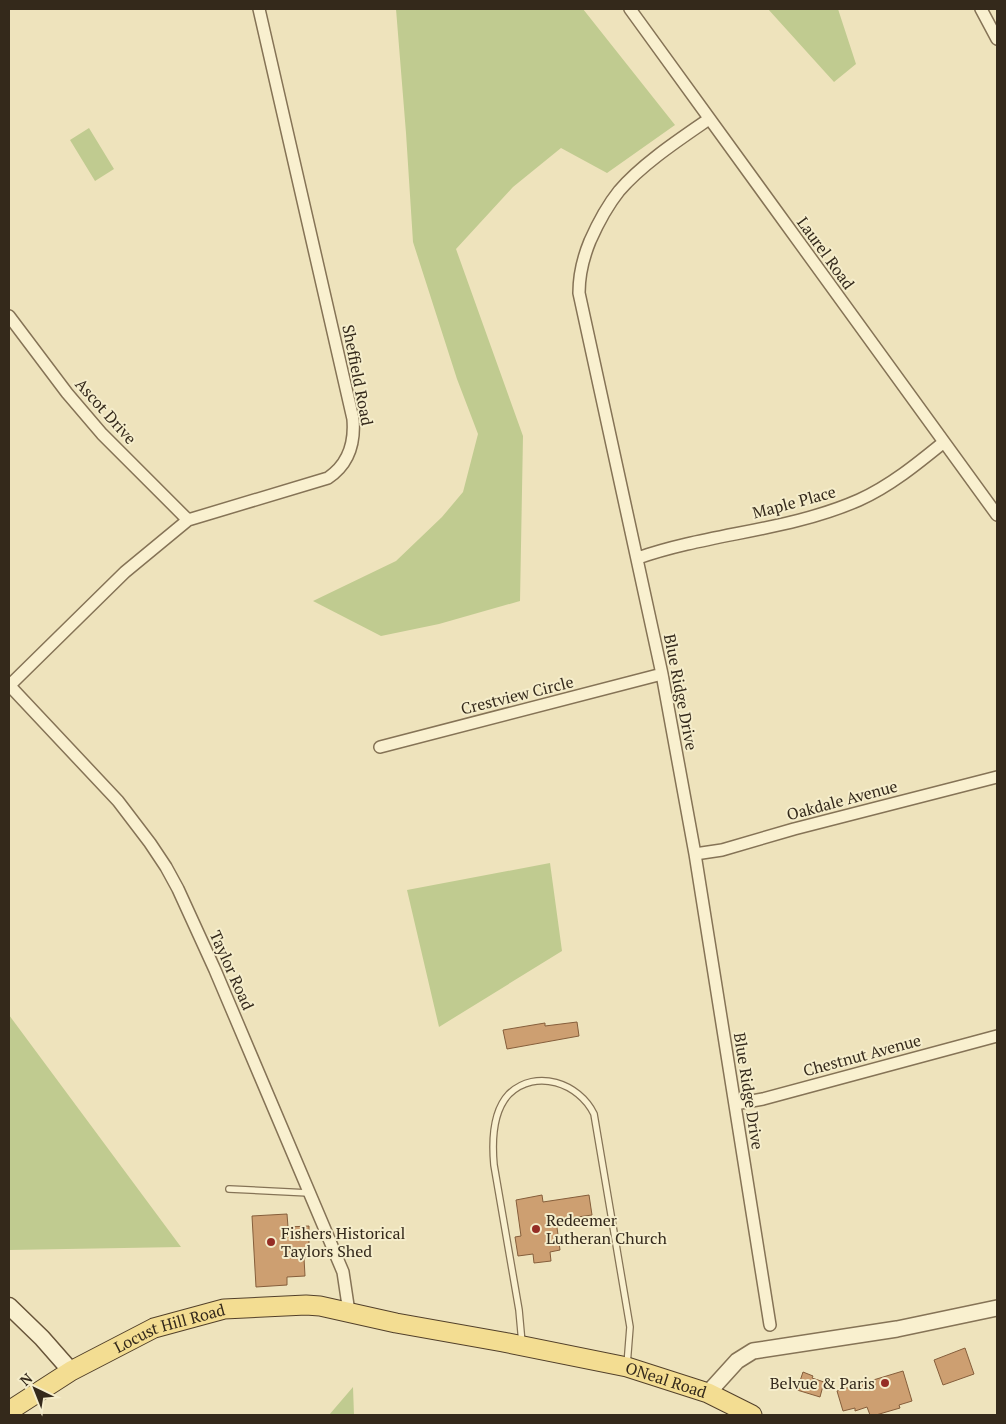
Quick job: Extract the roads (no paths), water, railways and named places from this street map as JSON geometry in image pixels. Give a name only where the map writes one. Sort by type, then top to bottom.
[{"type":"main road","name":"Locust Hill Road","points":[[9,1411],[71,1371],[154,1328],[224,1309],[306,1305],[349,1312]]},
{"type":"main road","points":[[9,1306],[42,1338],[71,1371]]},
{"type":"main road","name":"ONeal Road","points":[[349,1312],[396,1323],[627,1366],[708,1393]]},
{"type":"main road","points":[[708,1393],[752,1415]]},
{"type":"street","name":"Sheffield Road","points":[[9,685],[125,572],[188,520],[328,478],[336,473],[345,462],[353,440],[353,419],[258,9]]},
{"type":"street","name":"Laurel Road","points":[[630,9],[997,515]]},
{"type":"street","points":[[981,9],[997,39]]},
{"type":"street","name":"Blue Ridge Drive","points":[[709,119],[642,169],[619,191],[597,225],[584,256],[580,273],[579,293],[662,674],[695,854],[770,1324]]},
{"type":"street","name":"Ascot Drive","points":[[9,316],[67,393],[102,434],[188,520]]},
{"type":"street","name":"Maple Place","points":[[638,558],[666,548],[766,527],[839,508],[874,492],[922,460],[944,442]]},
{"type":"street","name":"Crestview Circle","points":[[380,747],[662,674]]},
{"type":"street","name":"Taylor Road","points":[[9,685],[118,801],[145,835],[178,889],[215,970],[343,1272],[349,1312]]},
{"type":"street","name":"Oakdale Avenue","points":[[695,854],[722,850],[794,829],[997,776]]},
{"type":"street","name":"Chestnut Avenue","points":[[735,1104],[763,1099],[997,1036]]},
{"type":"street","name":"ONeal Road","points":[[708,1393],[738,1361],[753,1351],[897,1329],[997,1308]]},
{"type":"lane","points":[[522,1345],[519,1310],[492,1146],[501,1106],[509,1094],[521,1086],[536,1081],[550,1081],[567,1086],[579,1094],[589,1103],[594,1114],[630,1327],[627,1366]]},
{"type":"lane","points":[[229,1189],[310,1193]]},
{"type":"place","name":"Redeemer Lutheran Church","points":[[536,1229]]},
{"type":"place","name":"Fishers Historical Taylors Shed","points":[[271,1242]]},
{"type":"place","name":"Belvue & Paris","points":[[885,1383]]}]
